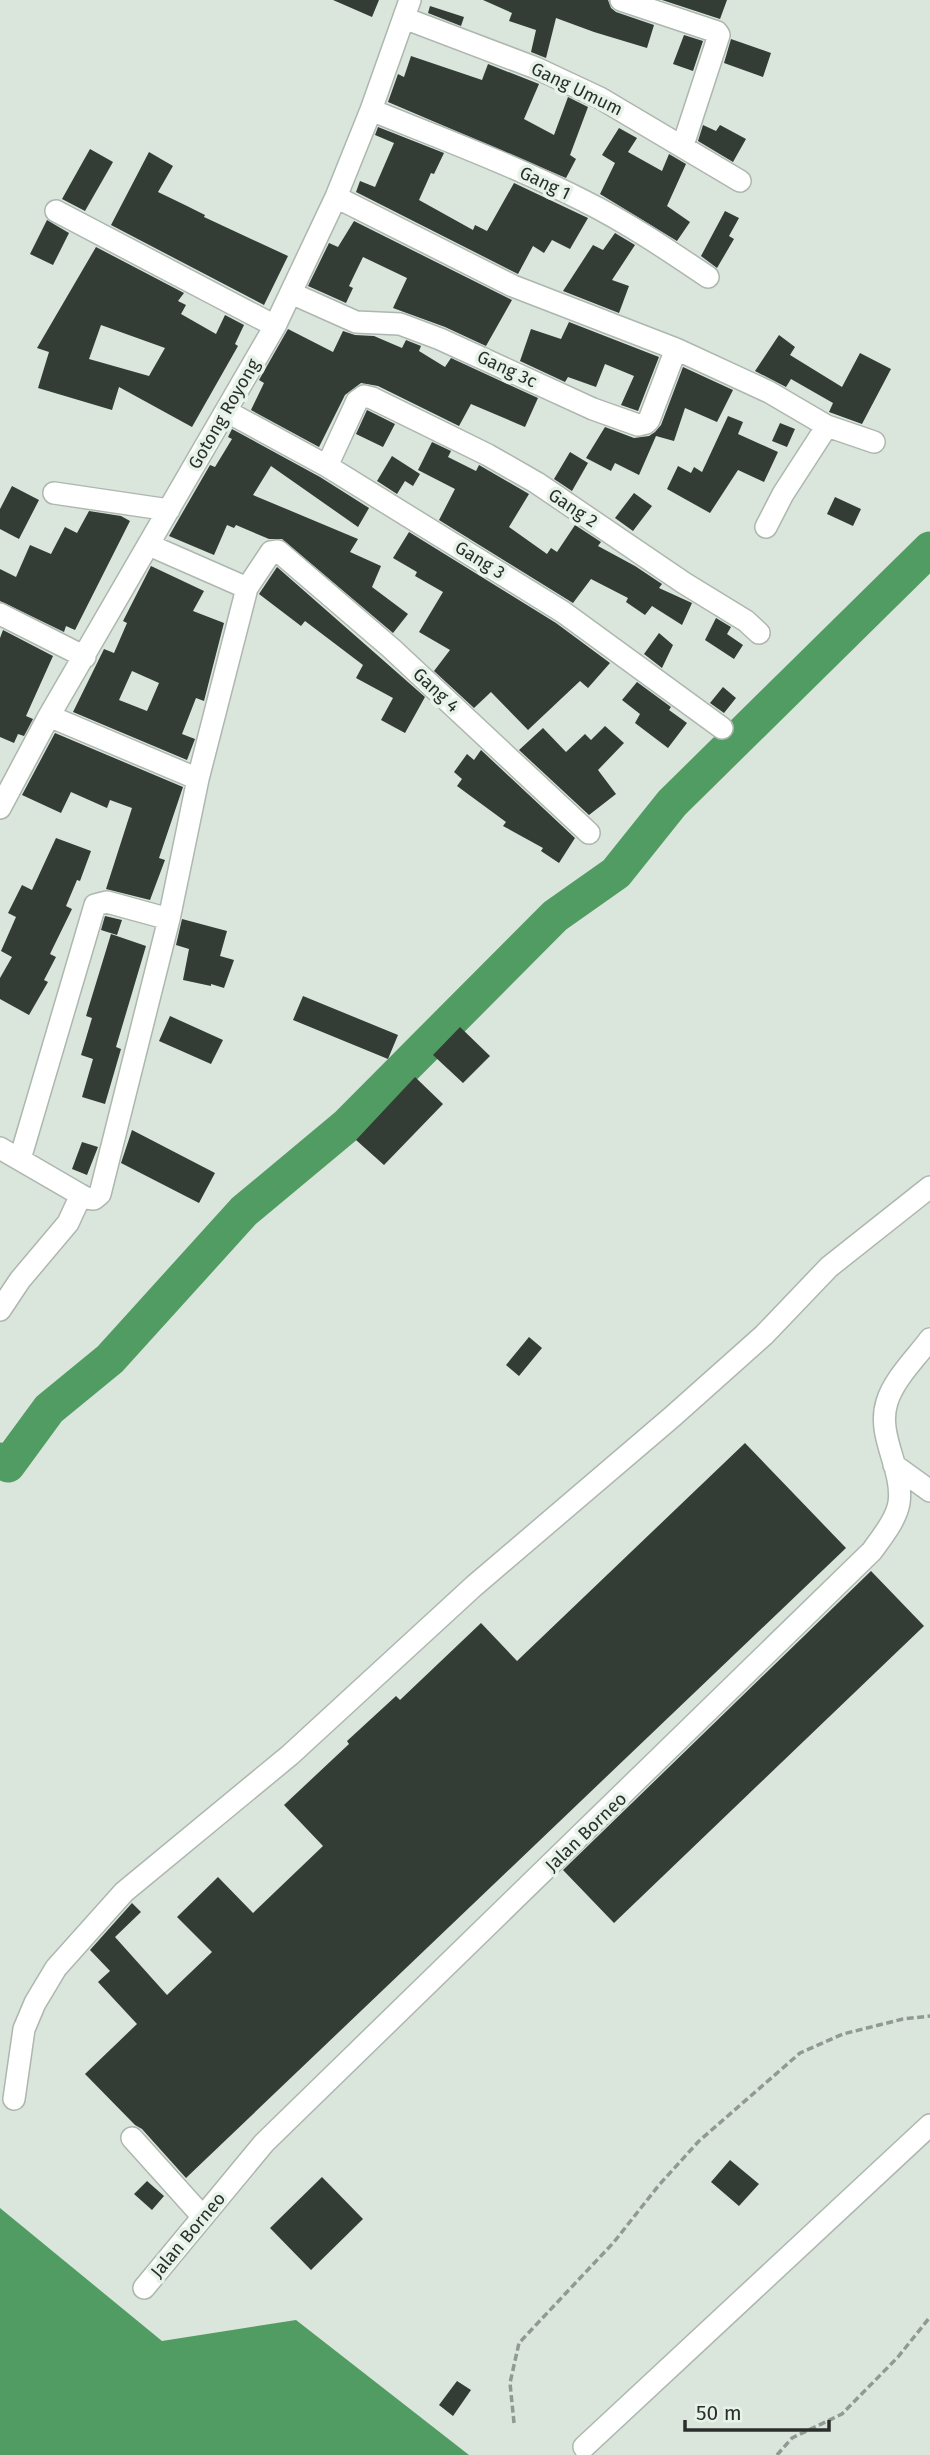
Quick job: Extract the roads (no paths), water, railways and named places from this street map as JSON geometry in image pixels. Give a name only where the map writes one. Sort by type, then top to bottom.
[{"type":"street","points":[[621,0],[717,32],[718,41],[683,145]]},
{"type":"street","name":"Gotong Royong","points":[[0,808],[49,716],[275,326],[336,197],[407,9]]},
{"type":"street","name":"Gang Umum","points":[[407,9],[600,98],[740,181]]},
{"type":"street","name":"Gang 1","points":[[371,110],[520,170],[584,201],[645,235],[708,277]]},
{"type":"street","points":[[336,197],[513,286],[676,349],[769,392],[827,426],[874,442]]},
{"type":"street","points":[[56,211],[275,326]]},
{"type":"street","name":"Gang 3c","points":[[291,293],[356,322],[400,324],[440,339],[593,409],[638,425],[646,424],[649,420],[676,349]]},
{"type":"street","name":"Gang 2","points":[[327,466],[357,401],[367,396],[488,455],[537,483],[684,583],[746,621],[759,633]]},
{"type":"street","name":"Gang 3","points":[[226,411],[327,466],[571,617],[722,728]]},
{"type":"street","points":[[766,527],[783,494],[827,426]]},
{"type":"street","points":[[54,492],[169,510]]},
{"type":"street","points":[[0,1148],[80,1195],[90,1199],[98,1198],[100,1194],[169,919],[198,779],[247,587],[149,545]]},
{"type":"street","name":"Gang 4","points":[[247,587],[269,554],[278,551],[391,648],[589,833]]},
{"type":"street","points":[[0,614],[85,657]]},
{"type":"street","points":[[49,716],[198,779]]},
{"type":"street","points":[[20,1159],[95,905],[107,902],[169,919]]},
{"type":"street","points":[[14,2099],[24,2029],[35,2003],[56,1968],[124,1892],[290,1755],[474,1586],[764,1335],[829,1267],[930,1186]]},
{"type":"street","points":[[0,1310],[20,1280],[68,1223],[80,1195]]},
{"type":"street","name":"Jalan Borneo","points":[[144,2288],[264,2143],[872,1551],[899,1505],[899,1487],[884,1417],[887,1401],[895,1385],[930,1339]]},
{"type":"street","points":[[894,1465],[930,1491]]},
{"type":"street","points":[[584,2447],[930,2125]]},
{"type":"street","points":[[132,2138],[203,2217]]},
{"type":"waterway","points":[[0,1460],[8,1465],[49,1409],[110,1359],[244,1211],[346,1126],[555,916],[616,873],[672,803],[930,549]]}]
